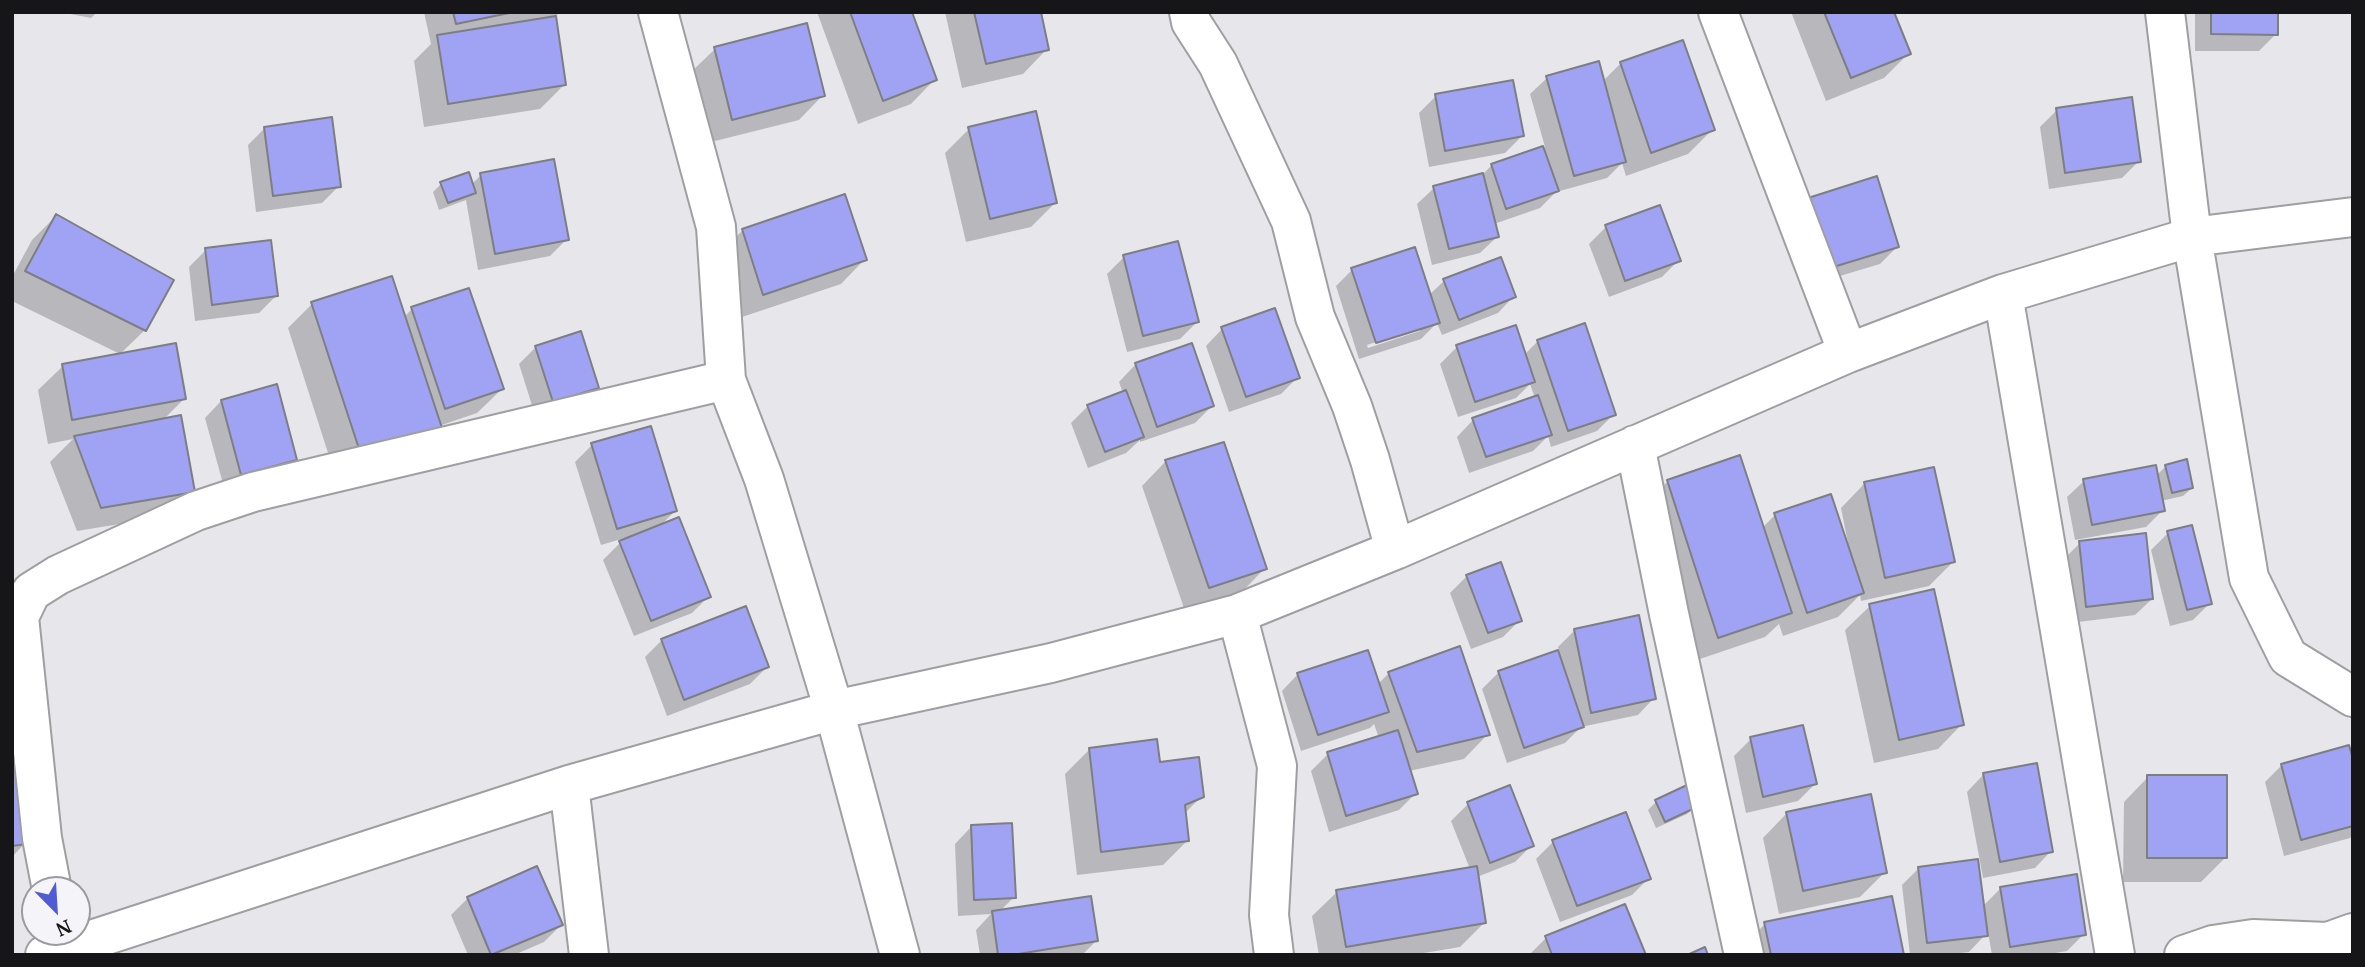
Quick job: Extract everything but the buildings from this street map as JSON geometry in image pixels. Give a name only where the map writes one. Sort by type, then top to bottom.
[{"type":"street","points":[[658,12],[716,226],[726,380],[764,479],[834,710],[900,955]]},
{"type":"street","points":[[1189,12],[1191,22],[1218,64],[1291,221],[1315,317],[1352,406],[1395,550]]},
{"type":"street","points":[[1718,12],[1848,353]]},
{"type":"street","points":[[2165,12],[2192,237],[2249,578],[2288,657],[2353,697]]},
{"type":"street","points":[[57,948],[569,785],[834,710],[1051,663],[1237,614],[1395,550],[1848,353],[2003,294],[2192,237],[2353,217]]},
{"type":"street","points":[[2003,294],[2115,955]]},
{"type":"street","points":[[49,876],[41,838],[19,617],[31,592],[58,575],[195,511],[253,492],[726,380]]},
{"type":"street","points":[[1635,445],[1744,955]]},
{"type":"street","points":[[1237,614],[1277,766],[1269,915],[1274,955]]},
{"type":"street","points":[[569,785],[589,955]]},
{"type":"street","points":[[2184,955],[2213,945],[2253,939],[2328,942],[2353,933]]}]
